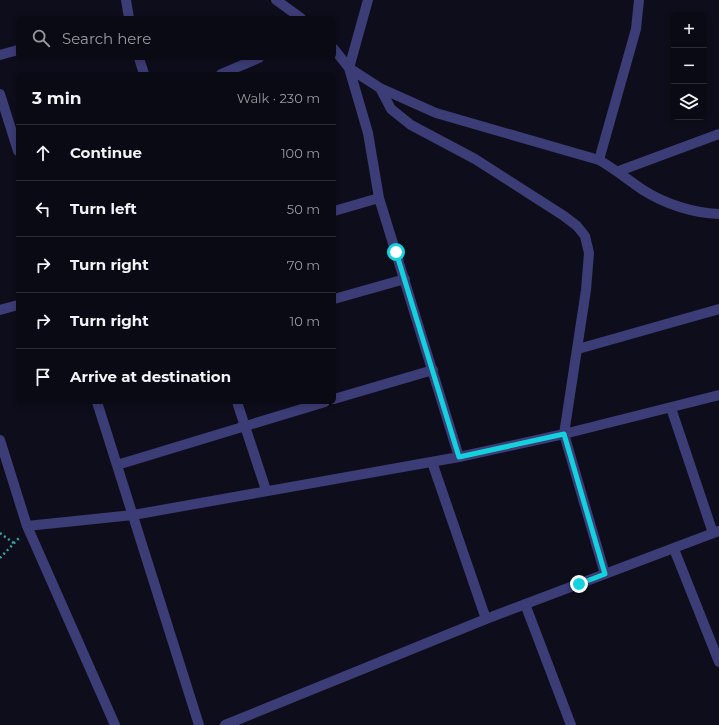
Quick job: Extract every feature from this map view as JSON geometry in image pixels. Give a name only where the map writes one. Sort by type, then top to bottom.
[{"type":"street","points":[[126,0],[126,16]]},
{"type":"street","points":[[276,0],[298,16]]},
{"type":"street","points":[[368,0],[349,68],[368,133],[379,198],[459,457]]},
{"type":"street","points":[[599,160],[636,30],[639,0]]},
{"type":"street","points":[[0,55],[16,51]]},
{"type":"street","points":[[336,52],[349,68],[380,88],[436,113],[599,160],[619,171],[644,190],[672,204],[703,214],[719,214]]},
{"type":"street","points":[[140,60],[143,72]]},
{"type":"street","points":[[226,72],[254,60]]},
{"type":"street","points":[[380,88],[391,109],[411,125],[488,167],[564,216],[577,226],[585,236],[589,253],[586,290],[564,434],[605,574]]},
{"type":"street","points":[[0,94],[16,145]]},
{"type":"street","points":[[619,171],[719,134]]},
{"type":"street","points":[[336,210],[379,198]]},
{"type":"street","points":[[336,298],[405,279]]},
{"type":"street","points":[[0,310],[16,306]]},
{"type":"street","points":[[578,349],[719,309]]},
{"type":"street","points":[[336,398],[433,370]]},
{"type":"street","points":[[27,526],[133,515],[266,490],[459,457],[564,434],[671,408],[719,394]]},
{"type":"street","points":[[98,404],[199,725]]},
{"type":"street","points":[[238,404],[266,490]]},
{"type":"street","points":[[117,465],[318,404]]},
{"type":"street","points":[[224,725],[486,619],[716,532],[671,408]]},
{"type":"street","points":[[0,440],[27,526],[115,725]]},
{"type":"street","points":[[432,462],[486,619]]},
{"type":"street","points":[[674,549],[719,662]]},
{"type":"street","points":[[525,604],[569,725]]},
{"type":"path","points":[[0,558],[14,544],[27,526]]},
{"type":"path","points":[[0,534],[14,544]]},
{"type":"route","points":[[396,252],[459,457],[564,434],[605,574],[579,584]]}]
